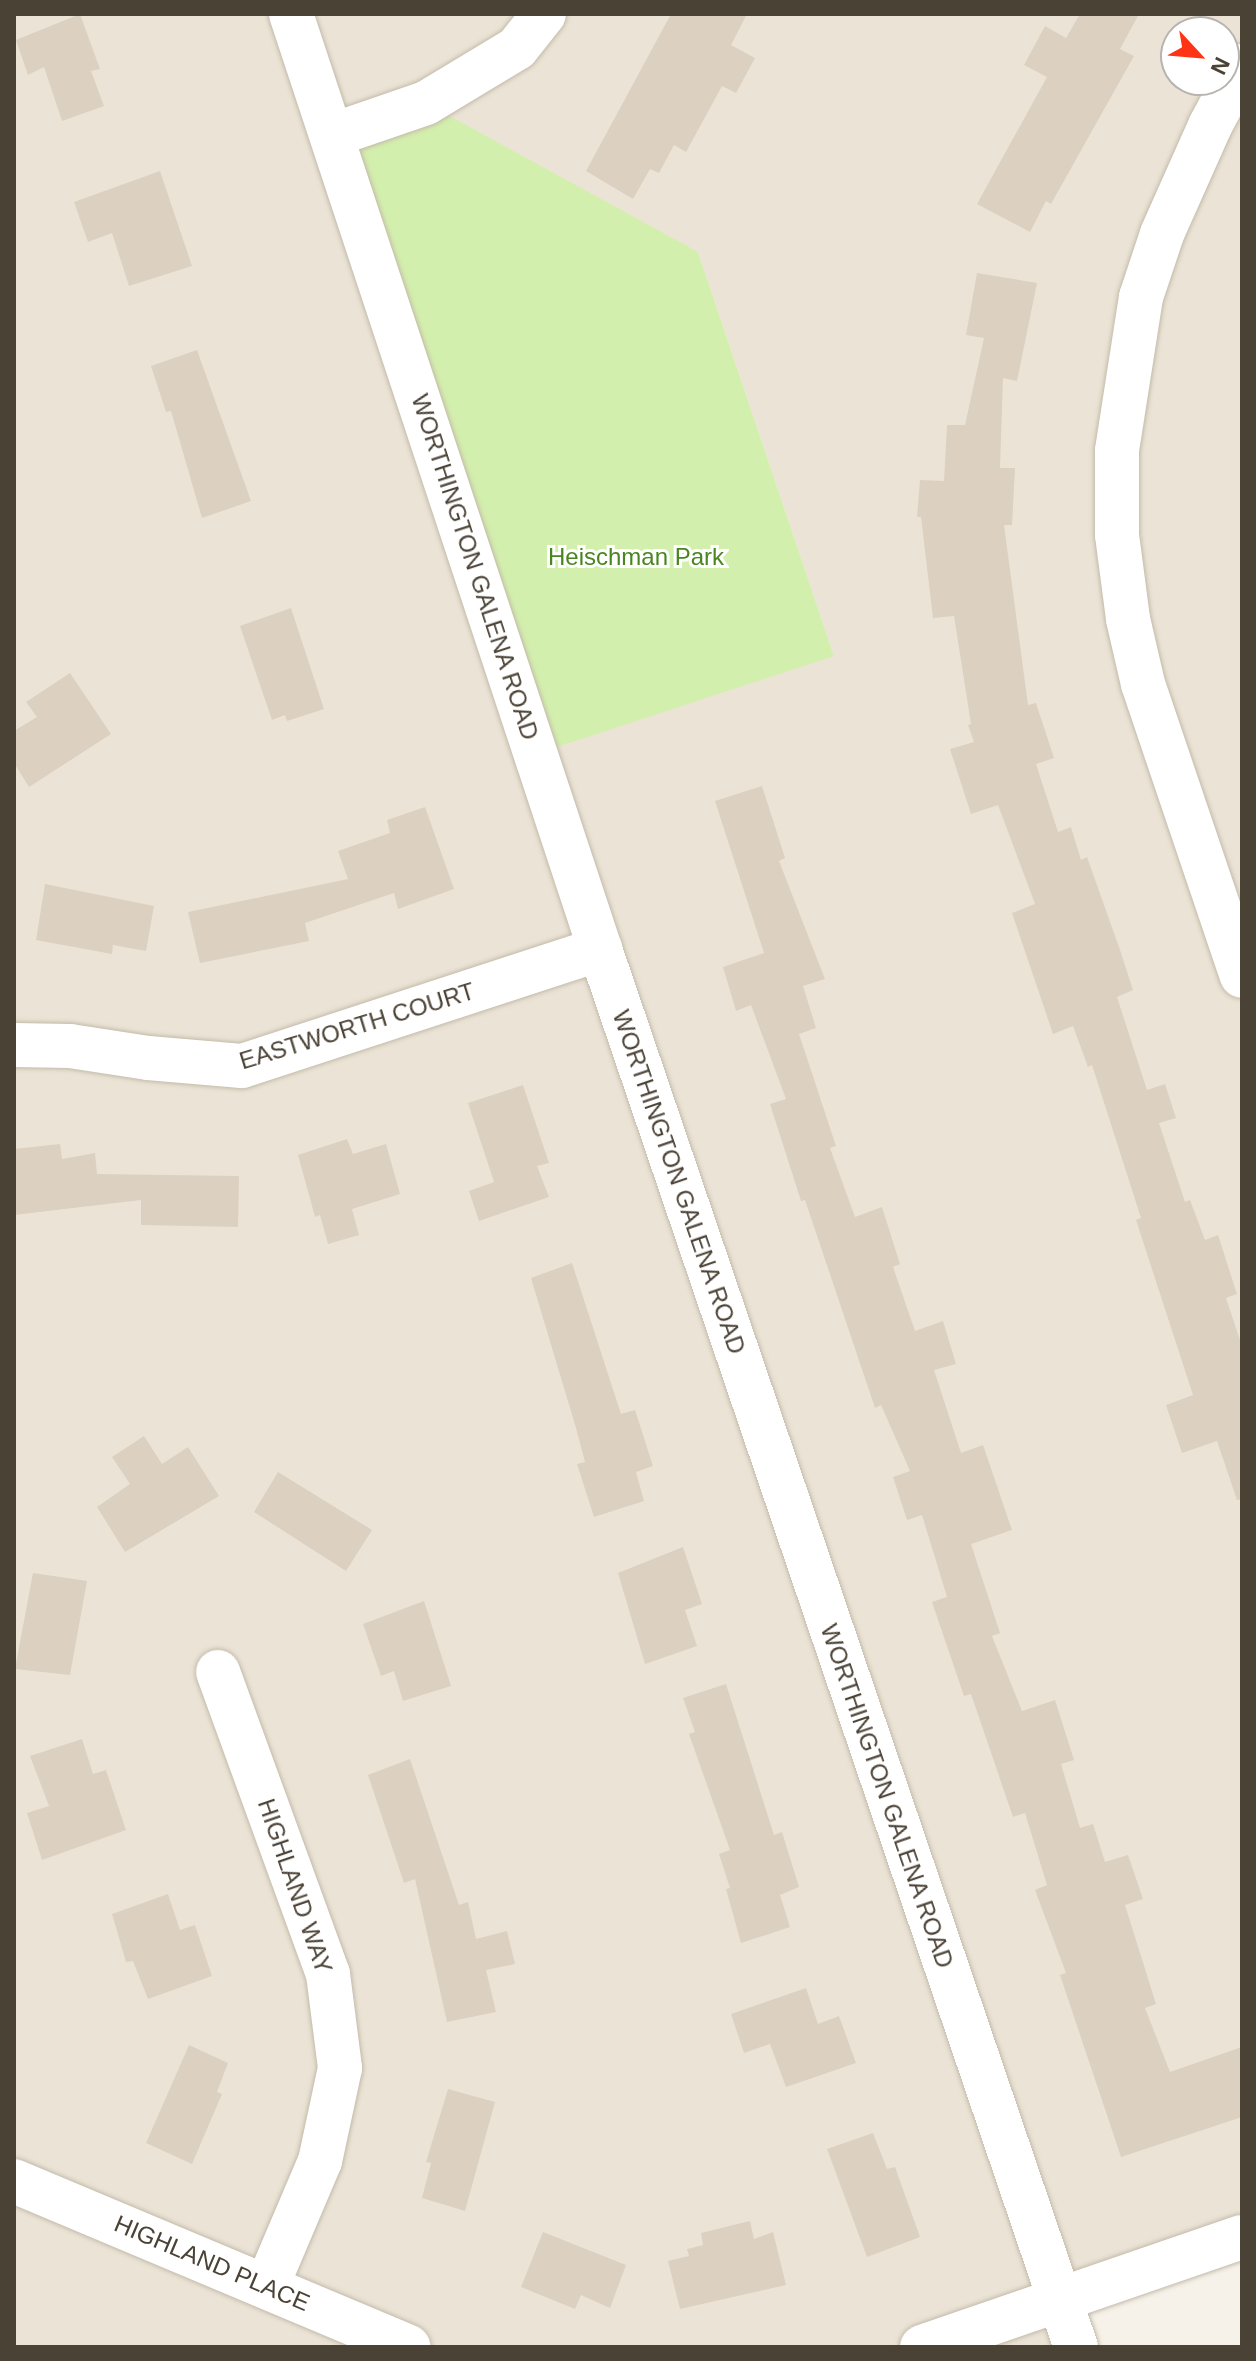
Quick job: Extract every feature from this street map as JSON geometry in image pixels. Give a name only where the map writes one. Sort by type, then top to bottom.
[{"type":"street","name":"WORTHINGTON GALENA ROAD","points":[[291,14],[600,949],[1076,2347]]},
{"type":"street","points":[[333,135],[426,103],[517,48],[544,14]]},
{"type":"street","points":[[1242,66],[1210,126],[1162,234],[1141,297],[1117,451],[1117,535],[1128,619],[1166,756],[1242,976]]},
{"type":"street","name":"EASTWORTH COURT","points":[[14,1045],[70,1046],[148,1058],[242,1066],[600,949]]},
{"type":"street","name":"HIGHLAND WAY","points":[[218,1672],[328,1974],[340,2068],[320,2161],[267,2286]]},
{"type":"street","name":"HIGHLAND PLACE","points":[[14,2181],[408,2347]]},
{"type":"street","points":[[922,2347],[1242,2237]]},
{"type":"shaded area","points":[[14,14],[1242,14],[1242,2237],[1059,2300],[1075,2347],[14,2347]],"holes":[[[334,135],[698,252],[834,656]]]},
{"type":"green space","name":"Heischman Park","points":[[426,103],[698,252],[834,656],[536,754],[333,135]]},
{"type":"building","points":[[80,14],[100,69],[91,71],[104,106],[62,121],[44,67],[28,75],[16,40]]},
{"type":"building","points":[[671,14],[747,14],[731,45],[755,58],[736,93],[722,86],[686,152],[674,145],[659,173],[650,169],[633,199],[586,171]]},
{"type":"building","points":[[1080,14],[1139,14],[1120,49],[1134,56],[1051,204],[1046,201],[1030,232],[977,204],[1047,77],[1024,65],[1045,26],[1066,38]]},
{"type":"building","points":[[160,171],[192,266],[129,286],[112,233],[88,242],[74,202]]},
{"type":"building","points":[[977,273],[1037,283],[1017,381],[1003,378],[1000,468],[1015,468],[1012,525],[1004,525],[1028,705],[1036,703],[1054,758],[1036,764],[1058,832],[1071,827],[1081,860],[1087,857],[1120,950],[1133,990],[1117,997],[1147,1090],[1165,1084],[1176,1118],[1159,1123],[1185,1202],[1190,1200],[1205,1240],[1218,1235],[1237,1294],[1226,1298],[1242,1346],[1242,1499],[1237,1500],[1217,1441],[1182,1453],[1166,1405],[1193,1395],[1136,1220],[1141,1218],[1092,1065],[1088,1067],[1073,1026],[1053,1034],[1012,913],[1035,904],[998,805],[971,814],[950,749],[974,742],[968,725],[971,724],[954,616],[933,618],[921,517],[917,517],[920,480],[944,481],[947,425],[965,425],[984,338],[966,335]]},
{"type":"building","points":[[197,350],[251,501],[202,518],[171,411],[166,412],[151,366]]},
{"type":"building","points":[[291,608],[324,709],[287,721],[285,715],[272,720],[240,626]]},
{"type":"building","points":[[70,673],[111,734],[29,787],[14,763],[14,731],[37,717],[26,702]]},
{"type":"building","points":[[762,786],[785,858],[779,861],[825,979],[803,986],[816,1028],[799,1034],[836,1146],[830,1148],[855,1217],[882,1207],[900,1264],[893,1267],[915,1331],[943,1321],[956,1364],[934,1370],[961,1453],[983,1445],[1012,1530],[971,1544],[1000,1633],[992,1636],[1022,1711],[1055,1700],[1074,1760],[1061,1764],[1080,1828],[1093,1824],[1105,1862],[1128,1855],[1143,1899],[1125,1905],[1156,2004],[1145,2008],[1170,2072],[1242,2047],[1242,2117],[1121,2157],[1060,1975],[1066,1973],[1035,1890],[1047,1885],[1025,1813],[1013,1817],[971,1694],[964,1696],[932,1602],[947,1597],[922,1515],[907,1520],[893,1477],[910,1471],[881,1405],[875,1408],[805,1200],[801,1201],[770,1104],[786,1099],[751,1005],[736,1011],[723,967],[764,953],[715,801]]},
{"type":"building","points":[[425,807],[454,889],[398,909],[394,893],[305,923],[309,941],[200,963],[188,912],[348,879],[338,851],[390,833],[387,820]]},
{"type":"building","points":[[45,884],[154,906],[146,951],[113,945],[112,954],[36,940]]},
{"type":"building","points":[[523,1085],[549,1163],[537,1166],[549,1197],[479,1221],[469,1191],[494,1182],[468,1103]]},
{"type":"building","points":[[347,1139],[353,1154],[386,1144],[400,1194],[352,1209],[359,1235],[328,1244],[320,1215],[315,1217],[298,1155]]},
{"type":"building","points":[[60,1144],[62,1159],[95,1153],[97,1174],[239,1176],[238,1227],[141,1225],[141,1200],[14,1215],[14,1149]]},
{"type":"building","points":[[572,1263],[621,1414],[635,1410],[653,1466],[636,1472],[644,1501],[594,1517],[577,1464],[585,1462],[531,1278]]},
{"type":"building","points":[[144,1436],[162,1464],[188,1447],[219,1496],[125,1552],[97,1507],[130,1484],[112,1457]]},
{"type":"building","points":[[278,1472],[372,1530],[346,1571],[254,1512]]},
{"type":"building","points":[[683,1547],[702,1604],[685,1610],[697,1646],[645,1664],[618,1573]]},
{"type":"building","points":[[33,1573],[87,1581],[70,1675],[15,1669]]},
{"type":"building","points":[[424,1601],[451,1686],[403,1701],[394,1671],[381,1676],[363,1624]]},
{"type":"building","points":[[726,1684],[774,1835],[782,1832],[799,1887],[780,1895],[790,1927],[741,1943],[726,1889],[730,1888],[719,1854],[730,1850],[689,1734],[695,1732],[683,1698]]},
{"type":"building","points":[[82,1739],[93,1774],[106,1770],[126,1830],[42,1860],[27,1813],[49,1806],[30,1756]]},
{"type":"building","points":[[410,1759],[459,1905],[468,1902],[476,1939],[507,1931],[515,1964],[486,1970],[496,2012],[447,2022],[415,1879],[404,1883],[368,1775]]},
{"type":"building","points":[[168,1894],[180,1930],[195,1925],[212,1976],[148,1999],[133,1961],[126,1962],[112,1914]]},
{"type":"building","points":[[806,1988],[818,2024],[839,2016],[856,2063],[786,2087],[770,2044],[744,2053],[731,2014]]},
{"type":"building","points":[[189,2045],[228,2063],[217,2092],[222,2094],[192,2164],[146,2143]]},
{"type":"building","points":[[448,2089],[495,2102],[465,2211],[422,2198],[431,2163],[426,2162]]},
{"type":"building","points":[[873,2133],[887,2169],[895,2167],[920,2237],[867,2257],[827,2149]]},
{"type":"building","points":[[750,2221],[754,2239],[773,2232],[786,2285],[680,2309],[668,2261],[689,2256],[687,2249],[703,2245],[701,2233]]},
{"type":"building","points":[[543,2232],[626,2265],[610,2308],[581,2295],[575,2309],[521,2287]]}]
